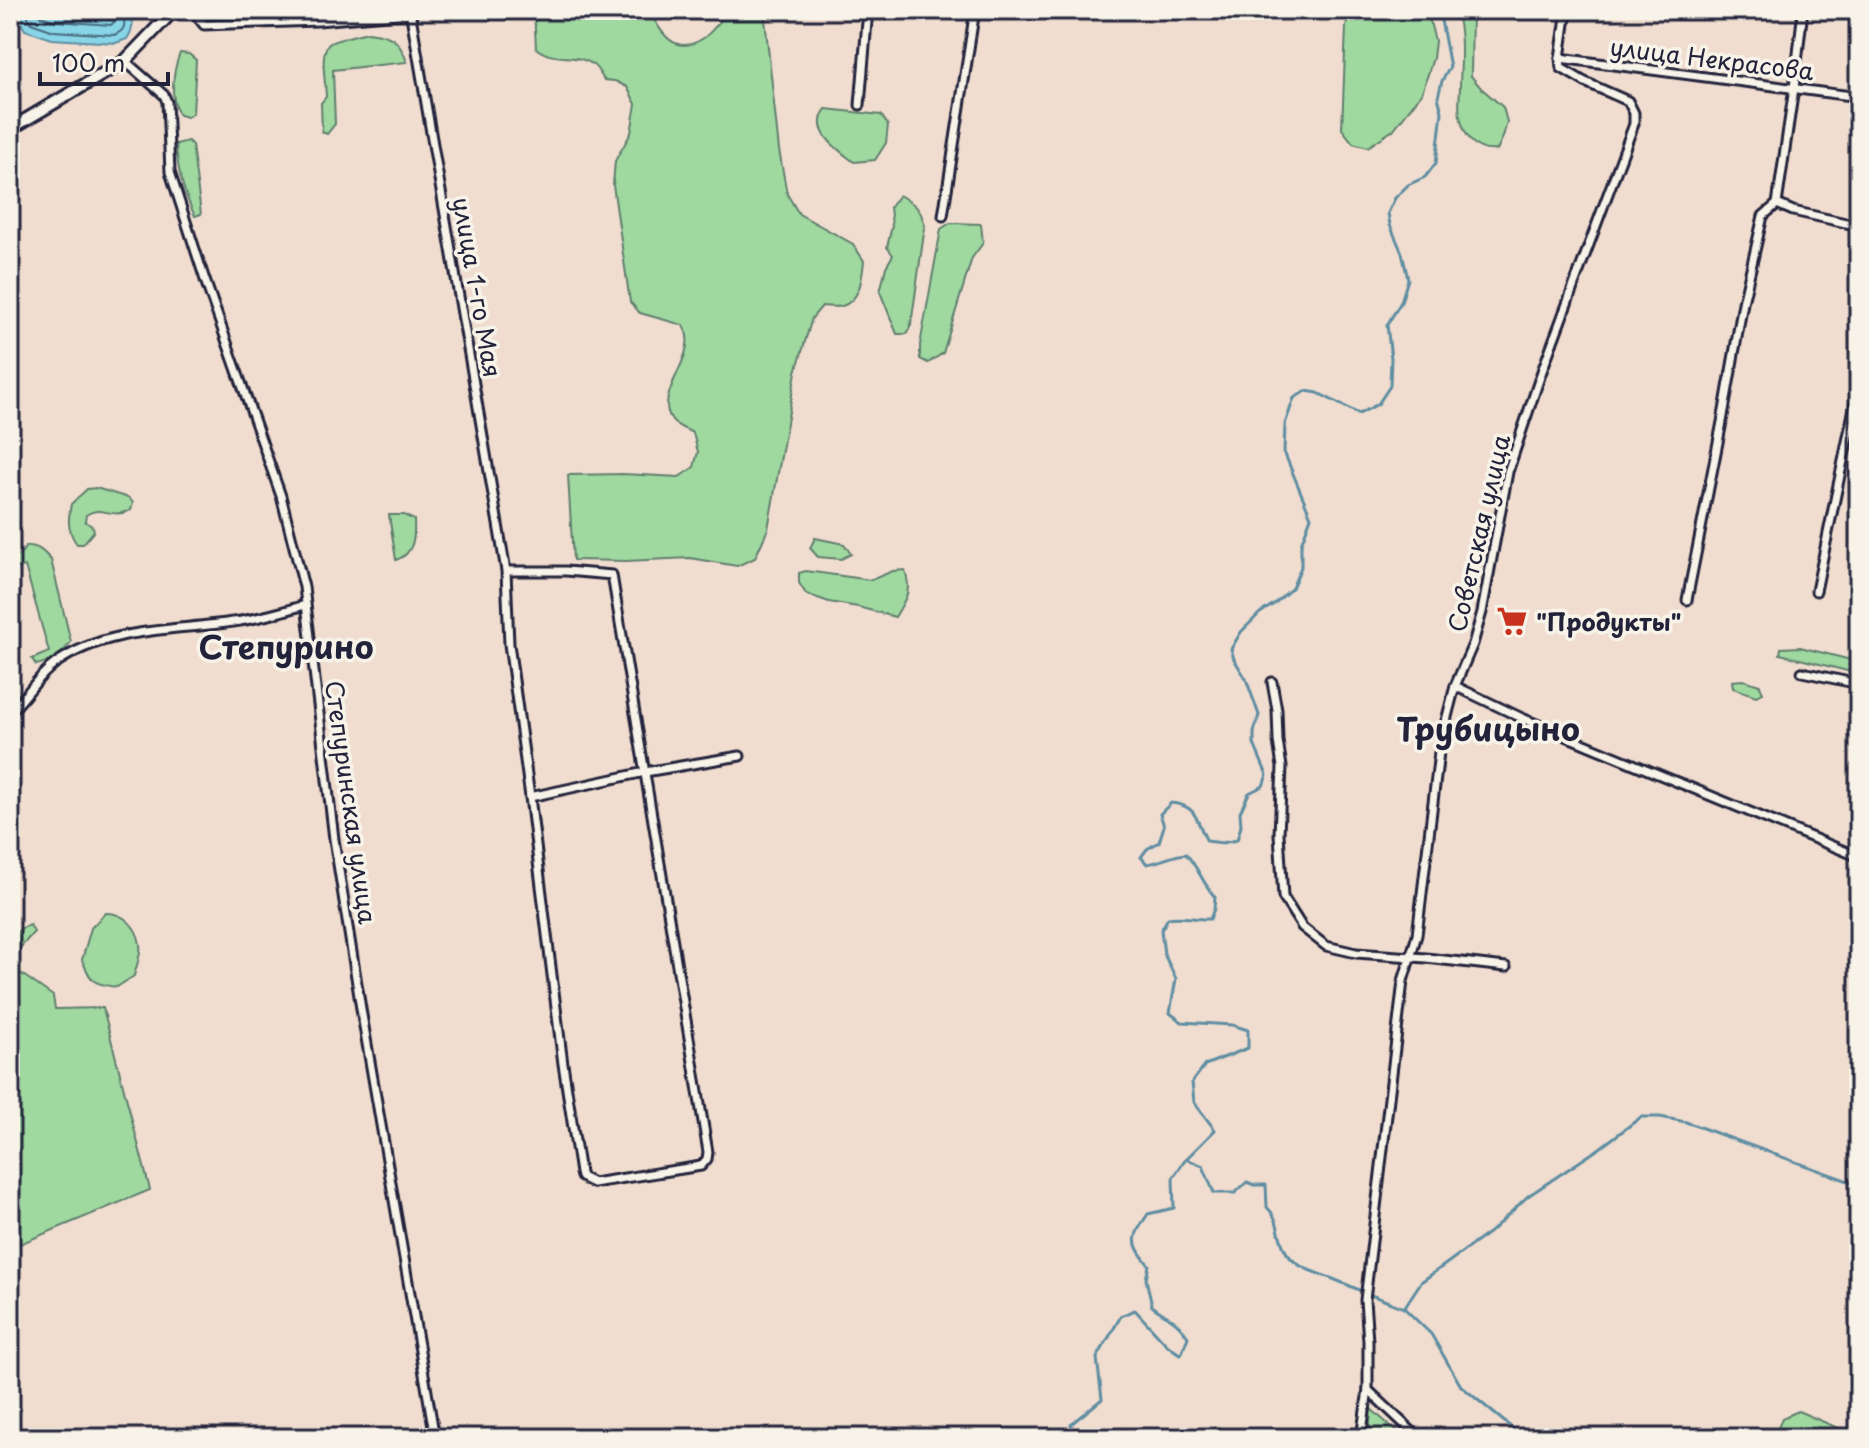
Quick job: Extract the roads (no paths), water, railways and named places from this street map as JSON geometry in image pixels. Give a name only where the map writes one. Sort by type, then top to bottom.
[{"type":"street","points":[[10,129],[125,61],[174,10]]},
{"type":"street","points":[[192,10],[204,25],[318,21],[410,12]]},
{"type":"street","points":[[860,105],[868,10]]},
{"type":"street","points":[[943,216],[975,10]]},
{"type":"street","points":[[1560,58],[1567,10]]},
{"type":"street","points":[[1687,600],[1743,303],[1763,216],[1777,204],[1803,10]]},
{"type":"street","name":"улица 1-го Мая","points":[[410,12],[506,571],[509,644],[563,1064],[581,1177],[593,1183],[701,1166],[708,1152],[645,772]]},
{"type":"street","name":"улица Некрасова","points":[[1560,58],[1859,97]]},
{"type":"street","name":"Советская улица","points":[[1455,686],[1473,644],[1482,612],[1508,472],[1542,371],[1634,124],[1634,113],[1628,101],[1561,68],[1560,58]]},
{"type":"street","name":"Степуринская улица","points":[[125,61],[164,95],[167,102],[170,172],[281,496],[304,587],[334,839],[435,1438]]},
{"type":"street","points":[[1777,204],[1793,211],[1859,226]]},
{"type":"street","points":[[1816,591],[1859,384]]},
{"type":"street","points":[[506,571],[612,575],[645,772]]},
{"type":"street","points":[[10,712],[41,675],[77,649],[153,630],[233,622],[305,605]]},
{"type":"street","points":[[1802,672],[1859,684]]},
{"type":"street","points":[[1272,682],[1282,767],[1279,834],[1283,897],[1302,927],[1326,946],[1356,953],[1506,967]]},
{"type":"street","points":[[1361,1438],[1368,1390],[1365,1300],[1403,981],[1417,935],[1440,744],[1455,686],[1522,718],[1859,857]]},
{"type":"street","points":[[530,797],[645,772],[740,756]]},
{"type":"street","points":[[1368,1390],[1419,1438]]},
{"type":"water","points":[[22,10],[130,10],[133,23],[127,39],[116,43],[52,39],[25,30],[18,17]]},
{"type":"waterway","points":[[1078,1438],[1071,1424],[1102,1399],[1097,1358],[1121,1316],[1135,1310],[1167,1345],[1181,1355],[1188,1337],[1176,1322],[1152,1306],[1146,1279],[1149,1265],[1135,1240],[1148,1214],[1174,1208],[1173,1178],[1186,1159],[1215,1130],[1194,1102],[1192,1082],[1205,1065],[1248,1048],[1248,1030],[1232,1025],[1182,1022],[1170,1013],[1176,979],[1164,954],[1161,930],[1168,918],[1210,919],[1215,897],[1186,854],[1147,864],[1141,857],[1159,842],[1164,826],[1160,814],[1171,803],[1192,811],[1207,841],[1222,843],[1237,840],[1241,826],[1240,812],[1249,793],[1263,786],[1267,775],[1254,744],[1259,715],[1231,649],[1241,632],[1292,588],[1301,567],[1301,544],[1311,517],[1284,452],[1285,424],[1294,398],[1306,391],[1318,393],[1359,414],[1378,404],[1390,386],[1387,325],[1401,302],[1408,279],[1388,213],[1395,198],[1408,185],[1425,177],[1436,163],[1442,112],[1438,97],[1450,67],[1439,10]]},
{"type":"waterway","points":[[1404,1308],[1421,1282],[1490,1232],[1528,1196],[1641,1117],[1686,1122],[1859,1185]]},
{"type":"waterway","points":[[1186,1159],[1203,1166],[1214,1193],[1235,1193],[1247,1182],[1266,1185],[1267,1207],[1288,1255],[1305,1268],[1363,1292]]},
{"type":"waterway","points":[[1371,1295],[1404,1308],[1431,1334],[1461,1386],[1524,1438]]},
{"type":"place","name":"\"Продукты\"","points":[[1512,621]]},
{"type":"district","name":"Степурино","points":[[286,646]]},
{"type":"district","name":"Трубицыно","points":[[1488,728]]}]
